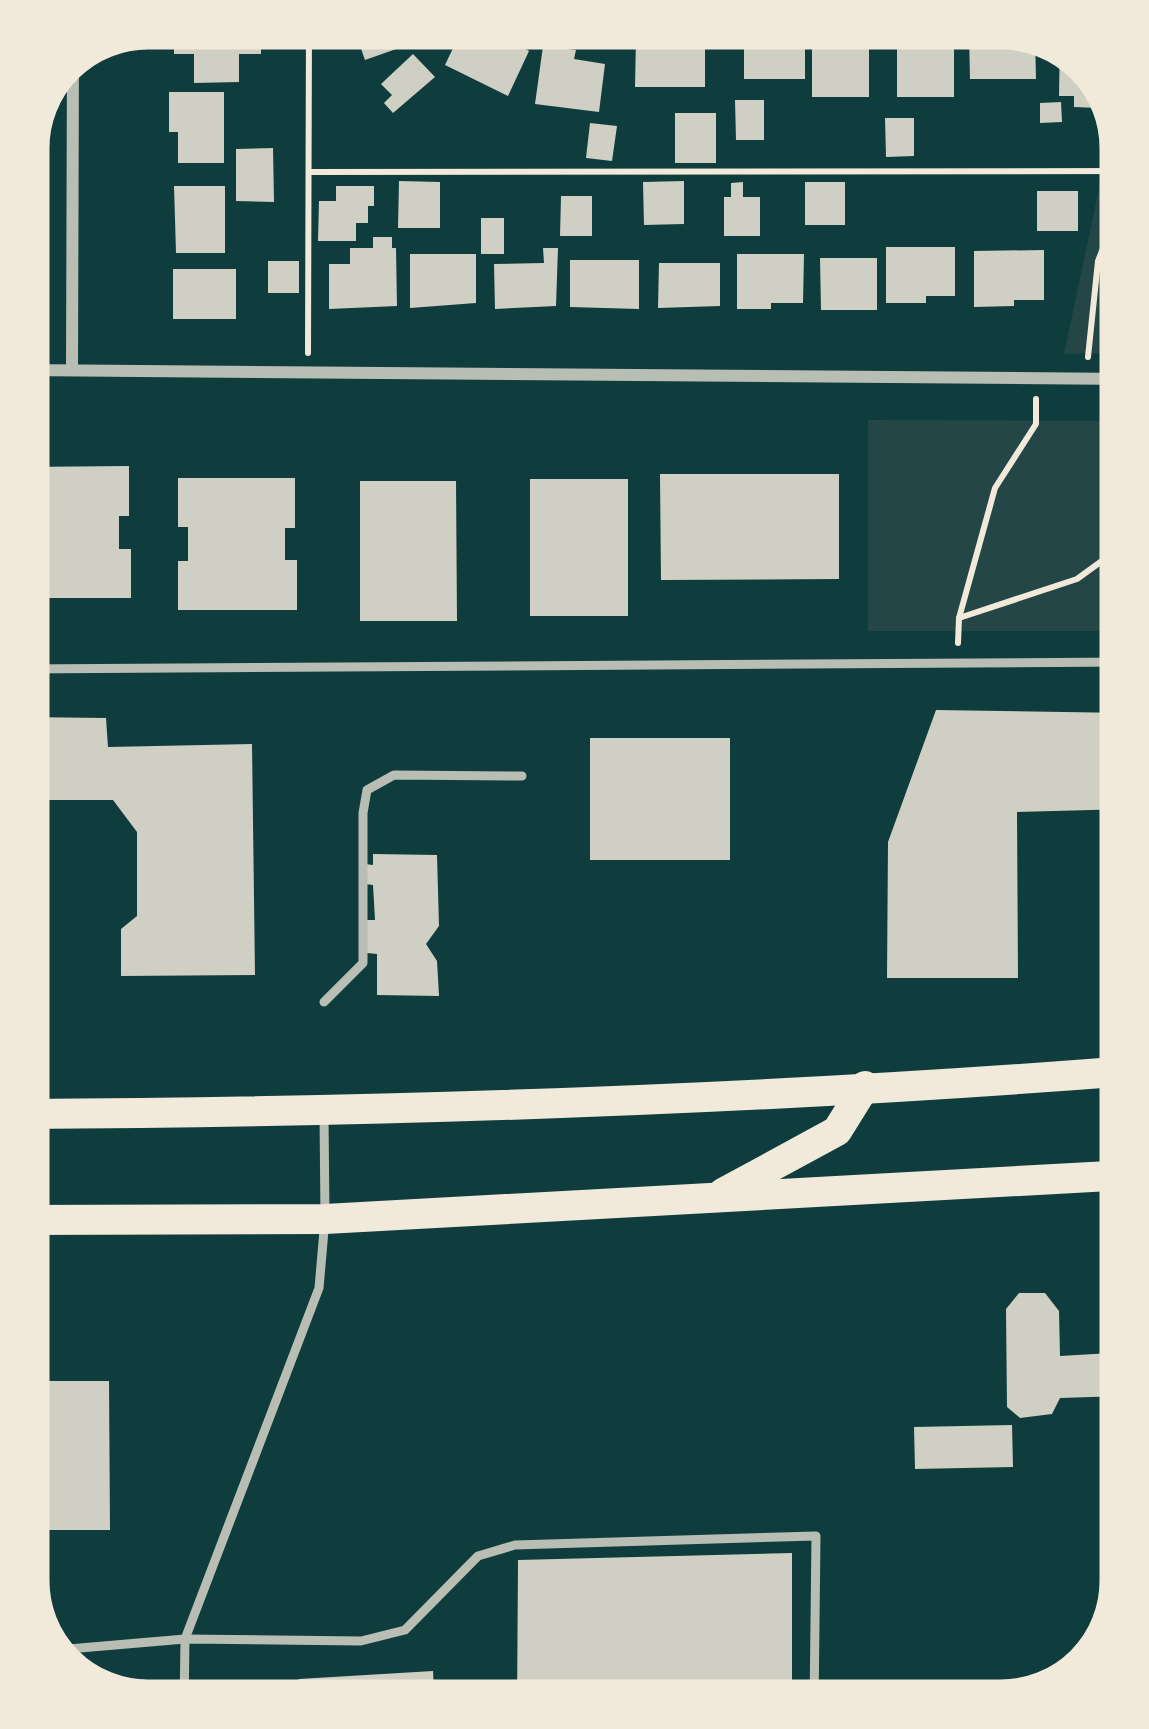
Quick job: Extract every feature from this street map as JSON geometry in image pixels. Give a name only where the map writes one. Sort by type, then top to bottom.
[{"type":"main road","points":[[42,1114],[592,1104],[1107,1072]]},
{"type":"main road","points":[[713,1199],[837,1131],[866,1086]]},
{"type":"main road","points":[[42,1220],[325,1219],[1107,1176]]},
{"type":"street","points":[[72,370],[73,74]]},
{"type":"street","points":[[42,370],[1107,379]]},
{"type":"lane","points":[[42,669],[1107,662]]},
{"type":"lane","points":[[323,1002],[362,963],[363,813],[368,790],[394,776],[522,776]]},
{"type":"lane","points":[[184,1687],[185,1639],[319,1288],[325,1219],[324,1112]]},
{"type":"lane","points":[[67,1649],[185,1639],[361,1641],[405,1630],[478,1556],[514,1545],[816,1536],[814,1687]]},
{"type":"path","points":[[308,372],[309,42]]},
{"type":"path","points":[[309,172],[1107,171]]},
{"type":"path","points":[[1085,379],[1098,261],[1107,238]]},
{"type":"path","points":[[958,662],[958,618],[995,488],[1036,424],[1036,378]]},
{"type":"path","points":[[958,618],[1077,578],[1107,557]]},
{"type":"shaded area","points":[[1105,130],[1107,353],[1064,354],[1104,165]]},
{"type":"shaded area","points":[[868,420],[1107,421],[1107,631],[868,631]]},
{"type":"building","points":[[174,42],[261,42],[261,54],[239,54],[239,82],[194,83],[194,54],[174,54]]},
{"type":"building","points":[[359,42],[397,42],[399,48],[365,60]]},
{"type":"building","points":[[456,42],[514,42],[529,51],[508,96],[445,65]]},
{"type":"building","points":[[636,42],[705,42],[705,87],[635,87]]},
{"type":"building","points":[[744,42],[805,42],[805,79],[744,79]]},
{"type":"building","points":[[869,42],[869,97],[812,97],[812,46]]},
{"type":"building","points":[[897,42],[954,45],[954,97],[897,97]]},
{"type":"building","points":[[969,42],[1035,48],[1036,79],[970,79]]},
{"type":"building","points":[[543,46],[576,50],[574,59],[605,64],[599,112],[535,104]]},
{"type":"building","points":[[413,54],[435,77],[393,113],[384,103],[392,95],[381,84]]},
{"type":"building","points":[[1060,60],[1081,78],[1099,108],[1074,107],[1074,96],[1059,96]]},
{"type":"building","points":[[169,92],[224,92],[224,163],[178,163],[178,132],[169,132]]},
{"type":"building","points":[[735,100],[764,100],[764,140],[736,140]]},
{"type":"building","points":[[1061,102],[1062,122],[1040,123],[1040,103]]},
{"type":"building","points":[[675,113],[716,113],[716,163],[675,163]]},
{"type":"building","points":[[885,118],[914,118],[914,156],[886,157]]},
{"type":"building","points":[[590,123],[617,126],[612,161],[586,158]]},
{"type":"building","points":[[273,148],[274,202],[236,201],[236,149]]},
{"type":"building","points":[[399,181],[440,182],[440,228],[398,228]]},
{"type":"building","points":[[684,181],[684,224],[644,225],[643,182]]},
{"type":"building","points":[[743,182],[743,197],[760,197],[760,236],[724,236],[724,197],[731,197],[731,183]]},
{"type":"building","points":[[805,182],[845,182],[845,225],[805,225]]},
{"type":"building","points":[[174,186],[225,186],[225,253],[176,253]]},
{"type":"building","points":[[336,186],[374,186],[374,206],[368,206],[368,223],[356,223],[356,241],[318,241],[319,201],[336,201]]},
{"type":"building","points":[[1037,191],[1078,191],[1078,231],[1037,231]]},
{"type":"building","points":[[561,196],[592,196],[592,236],[560,236]]},
{"type":"building","points":[[481,218],[504,218],[504,254],[481,254]]},
{"type":"building","points":[[373,237],[392,237],[392,248],[396,248],[397,306],[329,309],[329,264],[350,264],[350,248],[373,248]]},
{"type":"building","points":[[886,247],[955,247],[955,296],[926,296],[926,303],[886,303]]},
{"type":"building","points":[[543,248],[558,248],[556,306],[495,309],[494,264],[544,263]]},
{"type":"building","points":[[1044,250],[1044,300],[974,307],[974,251]]},
{"type":"building","points":[[410,254],[476,254],[476,303],[410,308]]},
{"type":"building","points":[[737,254],[804,254],[803,303],[737,309]]},
{"type":"building","points":[[820,258],[877,258],[877,310],[821,310]]},
{"type":"building","points":[[570,260],[639,260],[639,309],[570,307]]},
{"type":"building","points":[[268,261],[299,261],[299,293],[268,293]]},
{"type":"building","points":[[659,263],[720,263],[720,306],[658,308]]},
{"type":"building","points":[[173,269],[236,269],[236,319],[173,319]]},
{"type":"building","points":[[129,466],[129,516],[119,516],[119,549],[131,549],[131,598],[42,598],[42,467]]},
{"type":"building","points":[[660,474],[839,474],[839,579],[661,580]]},
{"type":"building","points":[[178,478],[295,478],[295,528],[285,528],[285,560],[297,560],[297,610],[178,610],[178,561],[188,561],[188,527],[178,527]]},
{"type":"building","points":[[530,479],[628,479],[628,616],[530,616]]},
{"type":"building","points":[[360,481],[456,481],[457,621],[360,621]]},
{"type":"building","points":[[936,710],[1107,713],[1107,810],[1017,812],[1018,978],[887,978],[888,842]]},
{"type":"building","points":[[42,717],[106,718],[108,747],[252,744],[255,975],[121,976],[121,929],[137,916],[137,832],[113,800],[42,800]]},
{"type":"building","points":[[590,738],[730,738],[730,860],[590,860]]},
{"type":"building","points":[[373,854],[437,855],[439,926],[426,944],[437,961],[439,996],[377,995],[377,954],[367,953],[367,920],[375,920],[373,885],[365,884],[365,864],[373,865]]},
{"type":"building","points":[[1019,1293],[1045,1293],[1059,1311],[1060,1356],[1107,1353],[1107,1397],[1060,1398],[1052,1414],[1020,1418],[1007,1407],[1006,1309]]},
{"type":"building","points":[[42,1381],[109,1381],[110,1530],[42,1530]]},
{"type":"building","points":[[1012,1425],[1013,1467],[915,1469],[914,1427]]},
{"type":"building","points":[[792,1553],[792,1687],[517,1687],[518,1560]]},
{"type":"building","points":[[433,1671],[434,1687],[292,1687],[299,1679]]}]
